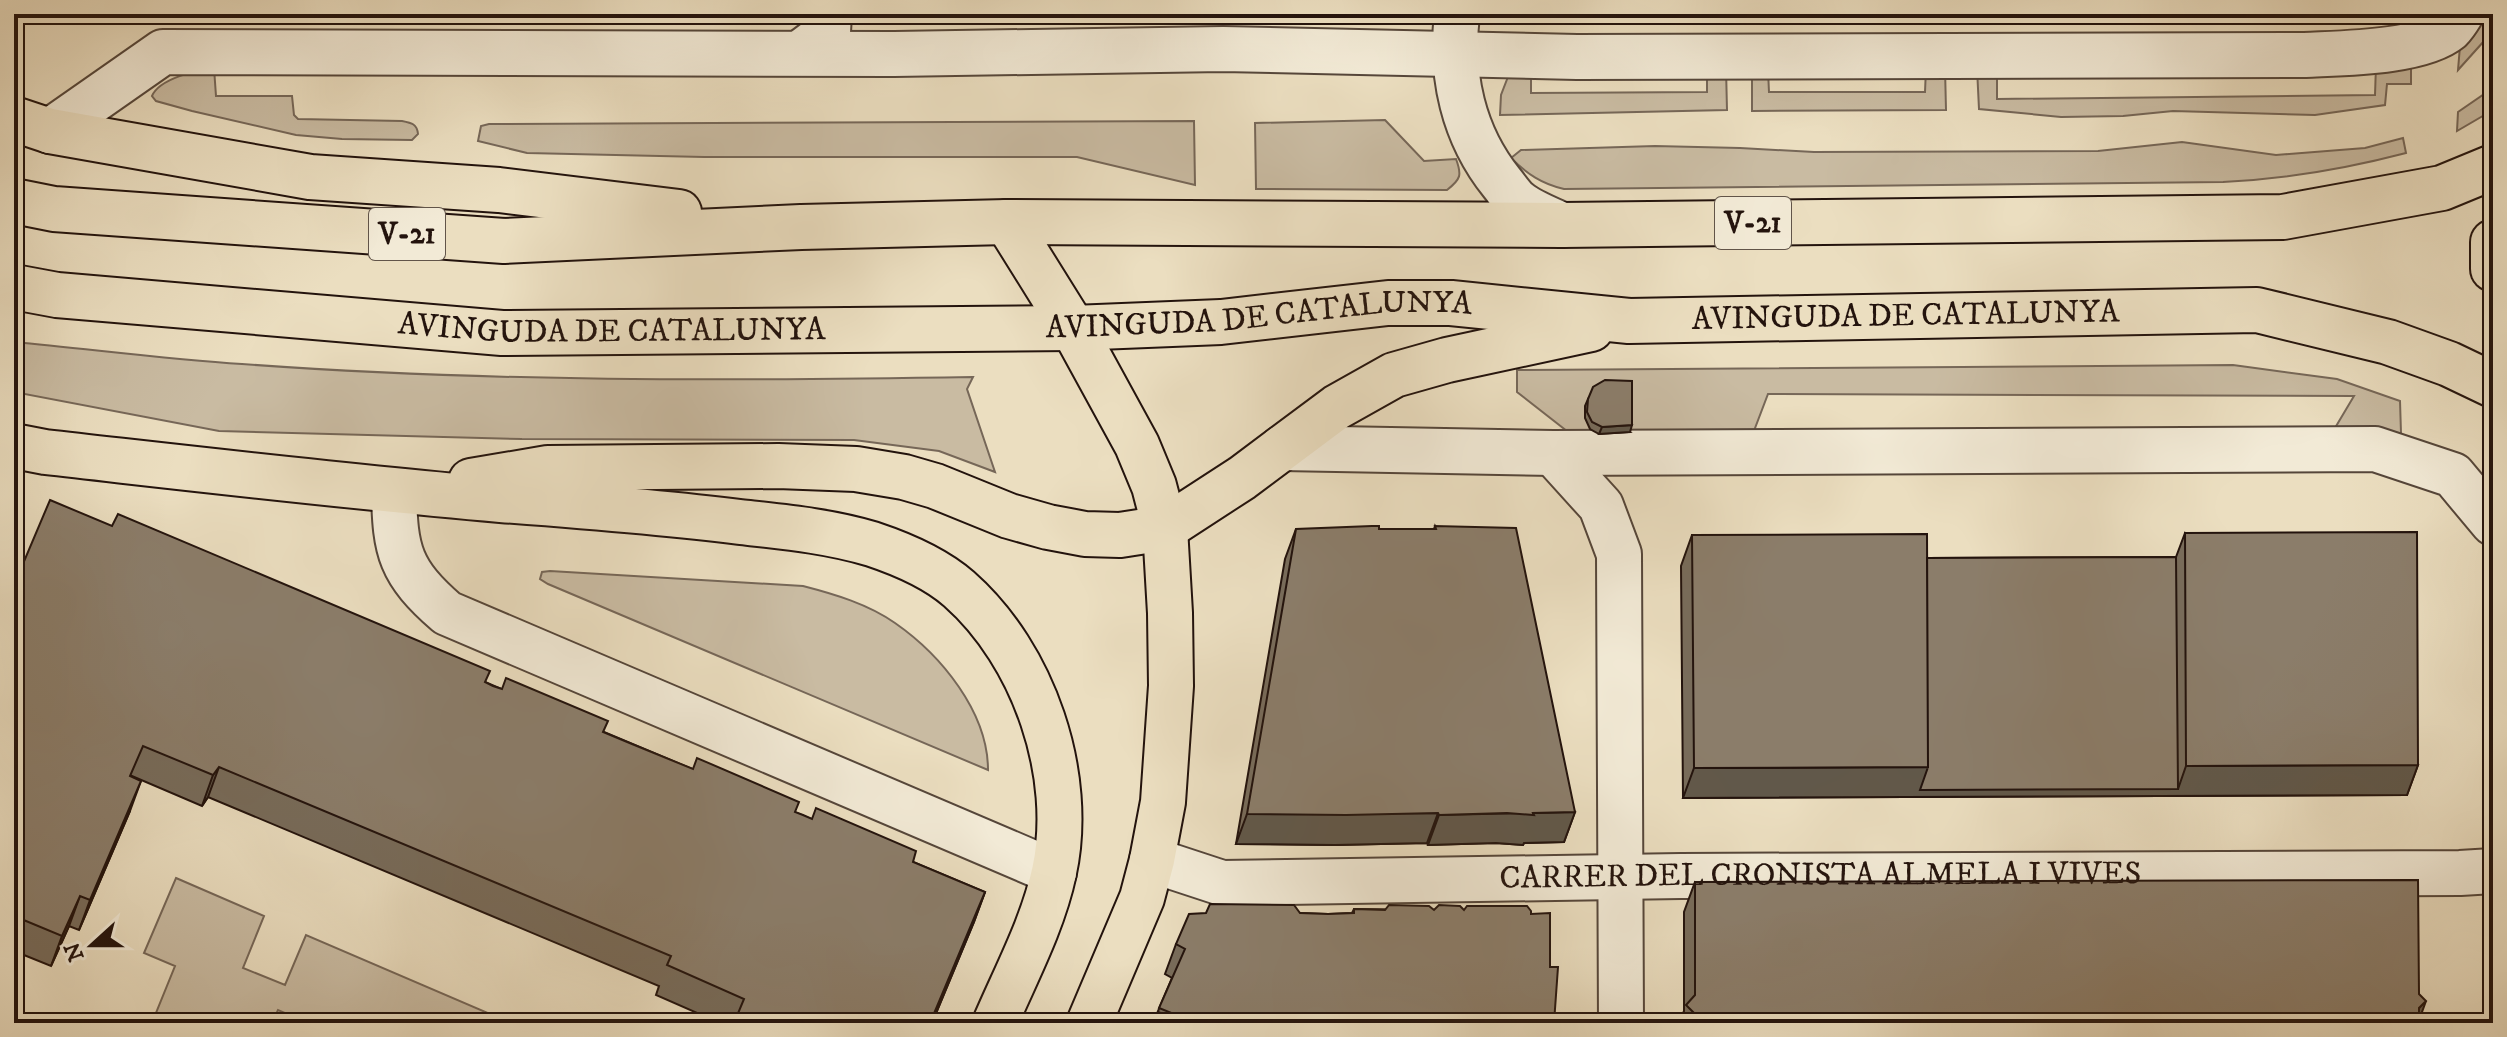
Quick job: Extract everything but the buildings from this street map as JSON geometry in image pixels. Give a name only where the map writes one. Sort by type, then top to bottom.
[{"type":"main road","points":[[32,125],[310,177],[499,190],[801,227]]},
{"type":"main road","name":"V-21","points":[[14,201],[54,209],[504,241],[801,227],[1007,222],[1562,225],[2283,217],[2442,188],[2493,167]]},
{"type":"main road","points":[[1007,222],[1073,328],[1137,445],[1154,486],[1165,528],[1171,686],[1163,802],[1142,898],[1089,1023]]},
{"type":"main road","points":[[2493,242],[2493,269]]},
{"type":"main road","name":"AVINGUDA DE CATALUNYA","points":[[14,287],[57,295],[502,333],[1073,328],[1221,322],[1388,303],[1451,303],[1629,321],[2257,310],[2388,342],[2449,364],[2493,385]]},
{"type":"main road","points":[[394,491],[548,468],[778,466],[856,469],[935,486],[1009,516],[1085,534],[1120,535],[1165,528],[1198,509],[1337,407],[1394,375],[1447,360],[1629,321]]},
{"type":"main road","points":[[24,457],[647,511],[829,533],[874,545],[917,562],[958,588],[990,622],[1017,662],[1039,711],[1054,766],[1060,818],[1054,872],[1041,915],[995,1023]]},
{"type":"street","points":[[800,53],[828,32],[829,14]]},
{"type":"street","points":[[32,125],[163,52],[894,54],[1223,49],[1455,34],[1577,57],[2305,55],[2383,51],[2430,39],[2456,21]]},
{"type":"street","points":[[1455,34],[1457,85],[1475,142],[1517,201],[1562,225]]},
{"type":"street","points":[[1282,448],[1553,453],[2375,449],[2453,475],[2493,523]]},
{"type":"street","points":[[1553,453],[1601,506],[1619,554],[1621,1023]]},
{"type":"street","points":[[394,491],[398,545],[406,567],[423,591],[447,613],[1054,872]]},
{"type":"street","name":"CARRER DEL CRONISTA ALMELA I VIVES","points":[[1152,860],[1222,883],[2493,871]]},
{"type":"shaded area","points":[[2483,14],[2493,14],[2493,31],[2458,70],[2460,46]]},
{"type":"shaded area","points":[[2411,60],[2411,84],[2387,84],[2385,105],[2315,115],[2173,111],[2061,117],[1979,109],[1977,68],[1997,68],[1997,99],[2375,95],[2376,65]]},
{"type":"shaded area","points":[[214,68],[216,96],[292,96],[294,115],[298,119],[402,121],[413,124],[418,134],[412,140],[296,135],[192,111],[156,101],[152,96],[170,80]]},
{"type":"shaded area","points":[[1707,68],[1726,68],[1727,110],[1500,115],[1501,95],[1511,69],[1531,70],[1531,93],[1707,92]]},
{"type":"shaded area","points":[[1926,68],[1945,68],[1946,110],[1752,111],[1752,70],[1768,70],[1769,92],[1925,92]]},
{"type":"shaded area","points":[[2493,88],[2493,110],[2457,131],[2458,112]]},
{"type":"shaded area","points":[[1385,120],[1424,161],[1456,159],[1459,176],[1455,183],[1447,190],[1256,189],[1255,123]]},
{"type":"shaded area","points":[[1194,121],[1195,185],[1077,157],[704,157],[527,153],[478,141],[481,126],[489,124]]},
{"type":"shaded area","points":[[2403,138],[2406,153],[2383,159],[2293,176],[2223,182],[1564,189],[1535,178],[1511,158],[1521,150],[1655,146],[1814,152],[2098,151],[2182,142],[2276,155],[2365,148]]},
{"type":"shaded area","points":[[14,342],[214,362],[425,374],[699,379],[973,377],[967,389],[995,472],[939,451],[854,440],[522,439],[219,431],[14,392]]},
{"type":"shaded area","points":[[2233,365],[2337,379],[2400,401],[2401,433],[2332,433],[2354,396],[1768,394],[1752,436],[1572,435],[1517,392],[1517,370]]},
{"type":"shaded area","points":[[542,572],[803,586],[862,605],[895,623],[945,668],[971,706],[980,727],[988,770],[540,579]]},
{"type":"shaded area","points":[[176,878],[264,916],[243,968],[285,985],[306,935],[511,1023],[308,1023],[278,1010],[272,1023],[180,1023],[156,1013],[175,966],[144,953]]}]
